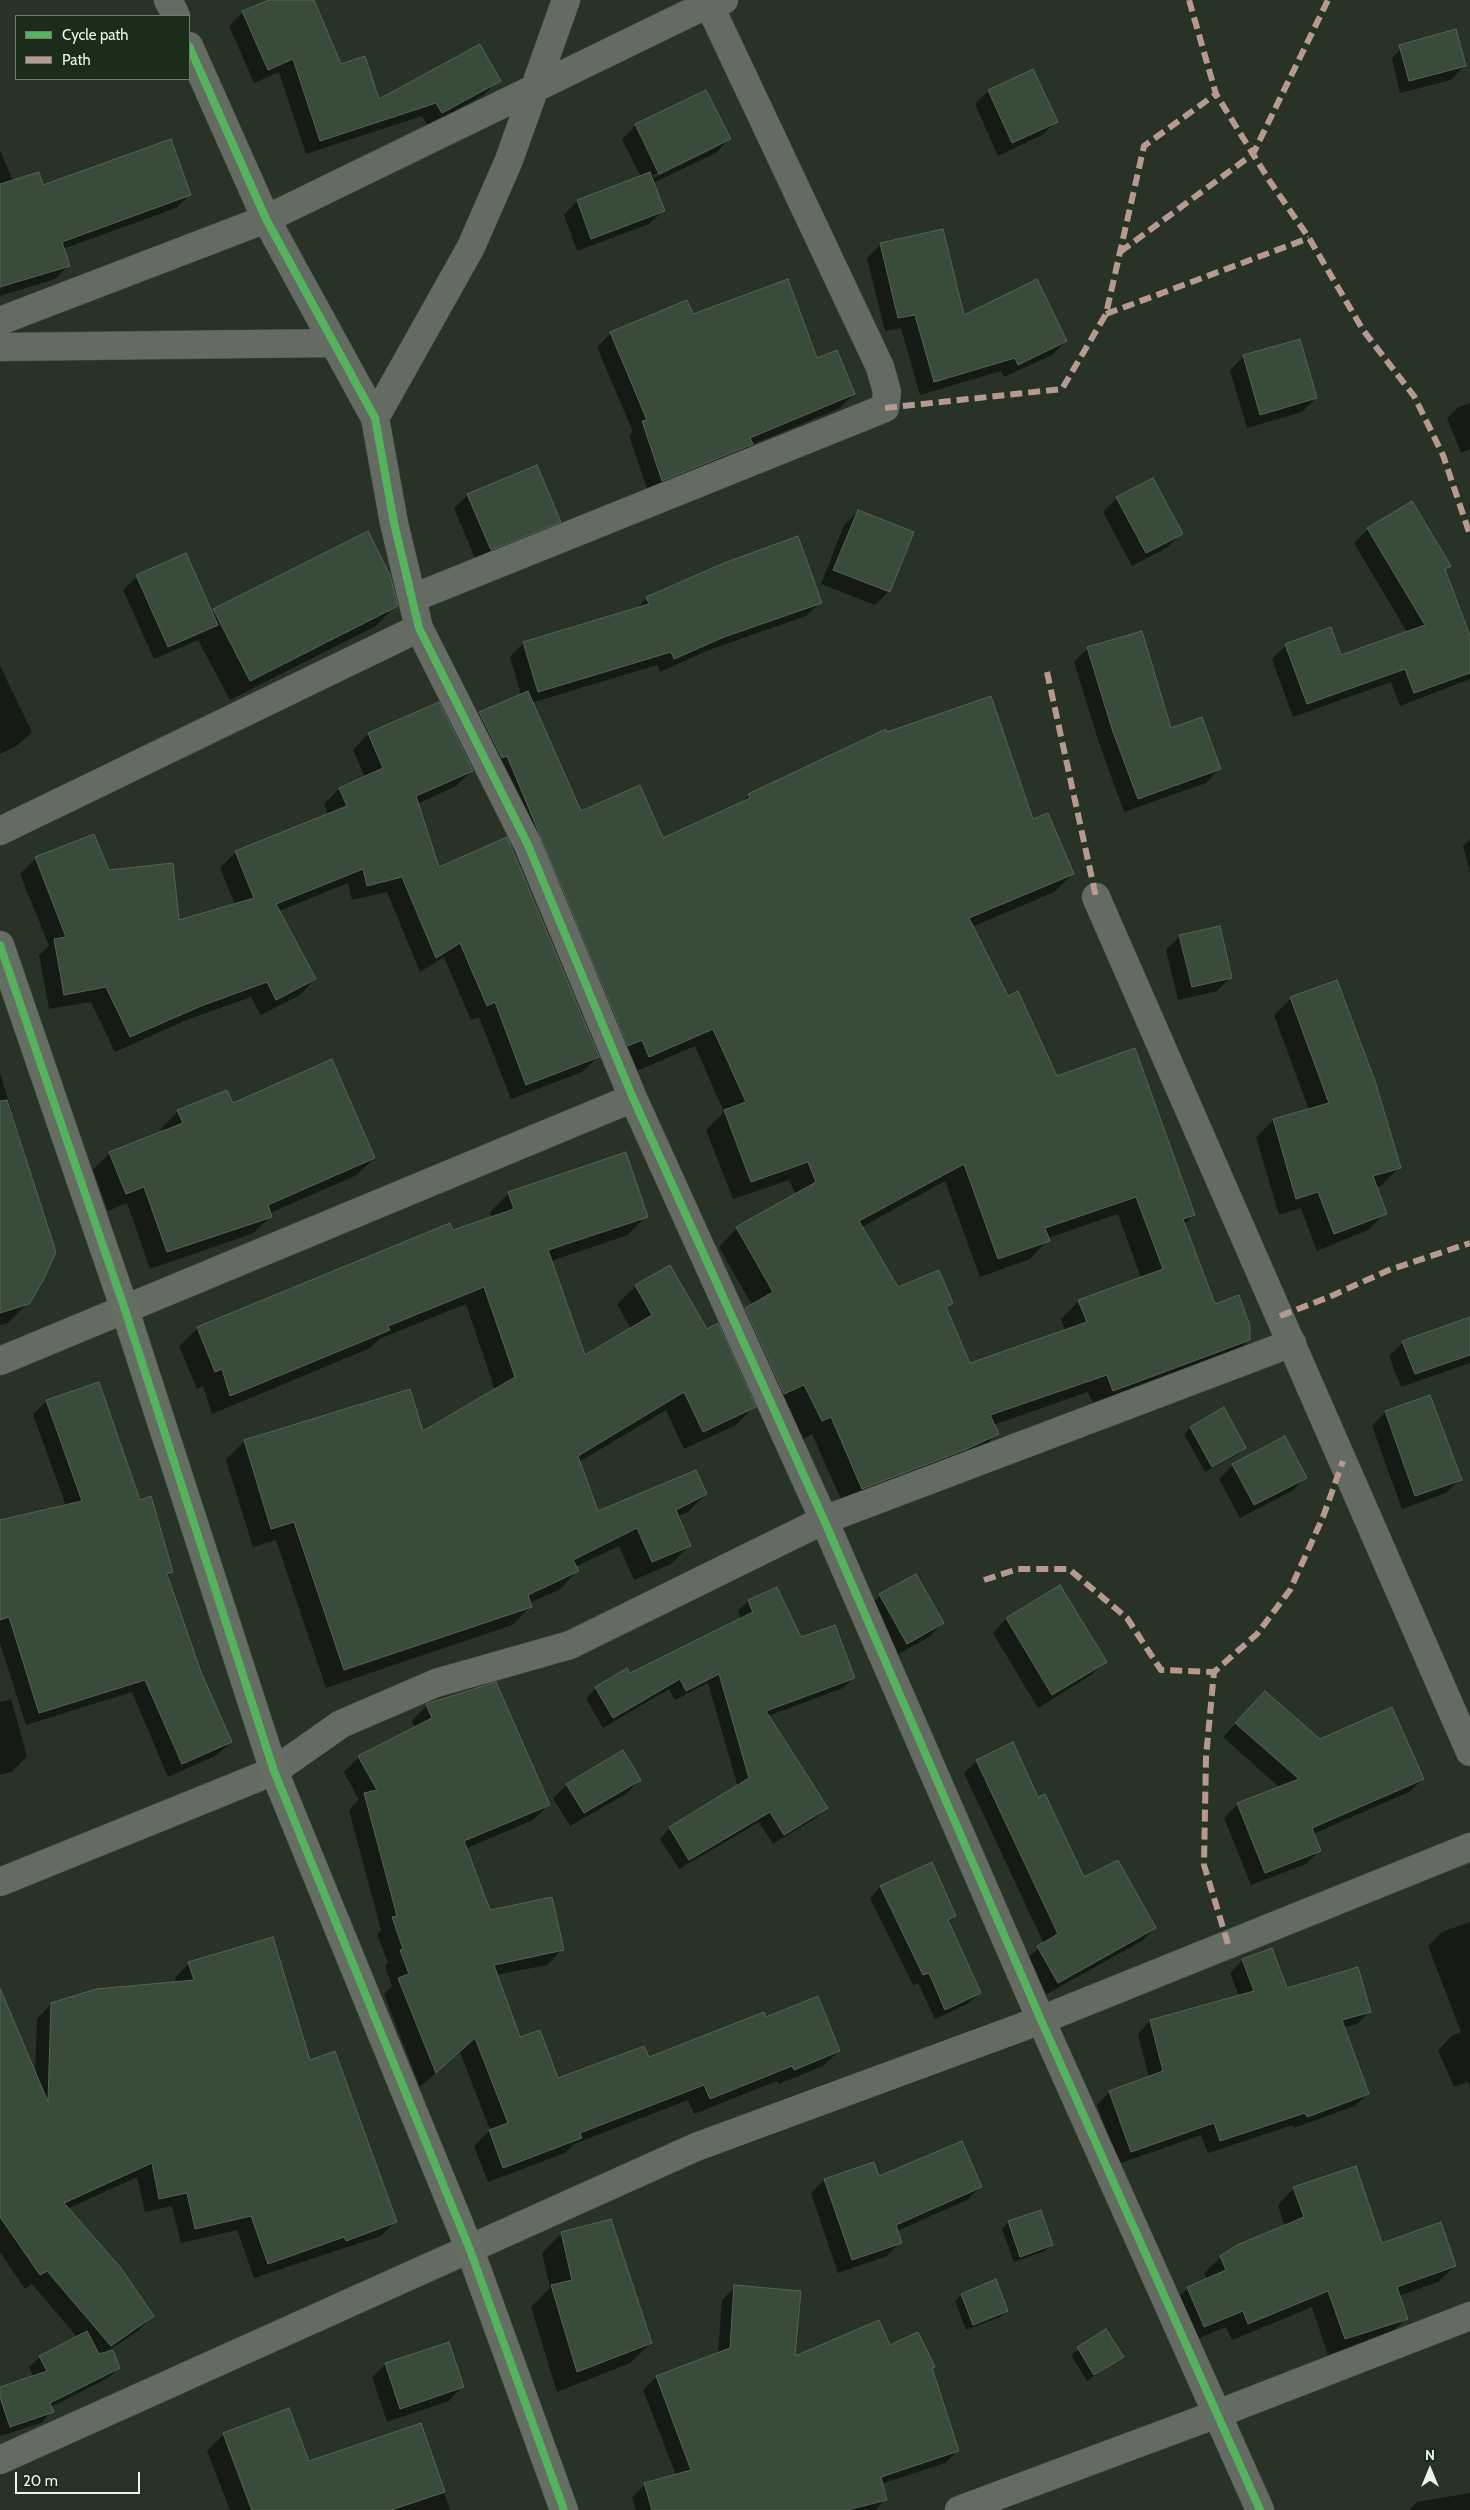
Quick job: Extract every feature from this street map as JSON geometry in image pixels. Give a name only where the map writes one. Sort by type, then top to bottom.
[{"type":"street","points":[[168,0],[176,15]]},
{"type":"street","points":[[375,418],[472,247],[509,160],[537,86],[566,0]]},
{"type":"street","points":[[0,321],[266,219],[713,1],[880,367],[887,392],[884,408],[413,598]]},
{"type":"street","points":[[190,48],[266,219],[375,418],[394,523],[419,628],[528,845],[633,1098],[824,1520],[1041,2020],[1260,2510]]},
{"type":"street","points":[[0,347],[334,343]]},
{"type":"street","points":[[0,831],[419,628]]},
{"type":"street","points":[[1096,897],[1470,1752]]},
{"type":"street","points":[[0,945],[125,1310],[274,1771],[470,2250],[564,2510]]},
{"type":"street","points":[[0,1361],[633,1098]]},
{"type":"street","points":[[0,1882],[274,1771],[341,1724],[436,1683],[570,1644],[824,1520],[1292,1343]]},
{"type":"street","points":[[0,2460],[696,2147],[1041,2020],[1470,1847]]},
{"type":"street","points":[[959,2510],[1217,2414],[1470,2316]]},
{"type":"building","points":[[269,0],[314,0],[341,64],[365,56],[379,99],[480,44],[501,81],[442,113],[436,103],[320,141],[293,59],[268,70],[242,11]]},
{"type":"building","points":[[1456,29],[1466,66],[1409,81],[1399,45]]},
{"type":"building","points":[[1033,69],[1058,122],[1012,143],[988,90]]},
{"type":"building","points":[[706,90],[731,139],[659,174],[635,124]]},
{"type":"building","points":[[171,139],[191,195],[62,242],[70,266],[0,287],[0,184],[39,172],[43,185]]},
{"type":"building","points":[[650,172],[665,211],[591,239],[577,200]]},
{"type":"building","points":[[943,229],[964,315],[1037,279],[1067,341],[1018,365],[1015,358],[934,382],[915,315],[898,318],[880,243]]},
{"type":"building","points":[[788,279],[817,358],[837,350],[855,394],[750,438],[753,444],[662,481],[642,421],[647,420],[610,332],[687,300],[693,314]]},
{"type":"building","points":[[1300,339],[1317,398],[1260,415],[1243,355]]},
{"type":"building","points":[[537,465],[561,522],[491,550],[467,494]]},
{"type":"building","points":[[1153,478],[1183,534],[1146,553],[1116,497]]},
{"type":"building","points":[[1412,501],[1451,566],[1445,569],[1470,636],[1470,673],[1414,693],[1405,669],[1307,704],[1285,644],[1331,627],[1341,655],[1425,625],[1367,528]]},
{"type":"building","points":[[858,510],[914,532],[890,592],[833,570]]},
{"type":"building","points":[[368,531],[390,575],[398,606],[250,681],[213,609]]},
{"type":"building","points":[[798,536],[822,603],[724,637],[674,659],[671,652],[538,692],[523,642],[649,604],[646,597],[724,563]]},
{"type":"building","points":[[186,553],[218,625],[168,647],[136,575]]},
{"type":"building","points":[[1142,631],[1171,728],[1202,717],[1221,769],[1138,799],[1112,729],[1087,647]]},
{"type":"building","points":[[528,691],[581,811],[640,785],[663,838],[750,798],[748,794],[886,729],[887,732],[991,696],[1033,819],[1048,813],[1074,874],[969,918],[1008,996],[1018,991],[1057,1076],[1135,1048],[1195,1215],[1183,1219],[1215,1304],[1239,1295],[1250,1326],[1250,1340],[1113,1391],[1107,1375],[990,1415],[999,1434],[967,1449],[862,1489],[831,1417],[822,1421],[804,1385],[784,1394],[745,1308],[773,1292],[736,1227],[816,1182],[808,1162],[751,1182],[724,1110],[746,1102],[713,1029],[649,1057],[642,1040],[628,1046],[507,756],[502,758],[479,712]],"holes":[[[964,1164],[998,1259],[1050,1241],[1045,1228],[1136,1197],[1163,1269],[1078,1300],[1087,1322],[970,1363],[946,1307],[953,1303],[939,1270],[898,1287],[859,1221]]]},
{"type":"building","points":[[439,702],[473,771],[416,796],[439,867],[507,837],[599,1057],[526,1085],[495,1002],[487,1006],[460,943],[436,958],[402,877],[367,886],[363,869],[276,904],[316,979],[276,1000],[267,982],[201,1006],[130,1037],[106,987],[64,995],[54,939],[66,937],[35,857],[94,834],[109,870],[173,863],[179,920],[254,898],[235,851],[347,806],[339,788],[383,768],[368,733]]},
{"type":"building","points":[[1220,926],[1232,978],[1192,987],[1179,935]]},
{"type":"building","points":[[1337,980],[1375,1081],[1401,1168],[1373,1176],[1387,1214],[1334,1234],[1318,1192],[1296,1199],[1273,1119],[1329,1103],[1290,997]]},
{"type":"building","points":[[332,1059],[375,1158],[268,1205],[272,1217],[167,1252],[144,1187],[126,1194],[109,1152],[183,1123],[177,1110],[227,1090],[233,1103]]},
{"type":"building","points":[[7,1100],[56,1252],[43,1281],[29,1304],[0,1313],[0,1101]]},
{"type":"building","points":[[626,1152],[648,1217],[548,1250],[585,1355],[652,1315],[635,1285],[670,1265],[707,1329],[718,1323],[756,1407],[703,1432],[684,1392],[578,1456],[598,1511],[696,1470],[707,1494],[676,1510],[691,1546],[652,1562],[637,1528],[573,1560],[579,1571],[528,1595],[532,1607],[344,1670],[294,1522],[271,1529],[244,1440],[410,1389],[423,1431],[515,1377],[484,1287],[388,1326],[390,1330],[230,1396],[222,1369],[215,1372],[197,1327],[450,1223],[453,1230],[514,1209],[508,1192]]},
{"type":"building","points":[[1470,1317],[1470,1355],[1415,1374],[1402,1341]]},
{"type":"building","points":[[99,1382],[140,1500],[151,1496],[173,1572],[167,1574],[201,1672],[232,1742],[182,1764],[145,1680],[39,1713],[9,1617],[0,1620],[0,1520],[82,1501],[46,1400]]},
{"type":"building","points":[[1430,1395],[1462,1480],[1415,1496],[1385,1411]]},
{"type":"building","points":[[1224,1407],[1246,1448],[1212,1467],[1190,1427]]},
{"type":"building","points":[[1285,1436],[1307,1478],[1254,1505],[1232,1464]]},
{"type":"building","points":[[916,1574],[944,1623],[907,1644],[879,1594]]},
{"type":"building","points":[[1060,1585],[1107,1662],[1052,1695],[1006,1618]]},
{"type":"building","points":[[777,1587],[801,1637],[835,1625],[855,1678],[766,1711],[828,1808],[784,1835],[770,1812],[689,1860],[669,1827],[749,1778],[719,1674],[686,1691],[680,1679],[613,1718],[595,1687],[627,1668],[630,1673],[753,1612],[748,1600]]},
{"type":"building","points":[[496,1682],[550,1805],[464,1841],[490,1910],[552,1897],[564,1950],[494,1965],[520,2037],[540,2030],[558,2078],[644,2046],[649,2057],[764,2012],[766,2017],[818,1996],[840,2051],[794,2070],[792,2066],[710,2099],[704,2085],[580,2133],[582,2138],[503,2168],[489,2130],[508,2123],[475,2038],[436,2073],[398,1978],[409,1974],[400,1950],[403,1949],[392,1917],[397,1916],[364,1793],[377,1790],[358,1756],[432,1718],[426,1704]]},
{"type":"building","points":[[1265,1691],[1320,1739],[1392,1707],[1424,1779],[1312,1828],[1321,1851],[1265,1873],[1237,1803],[1299,1779],[1235,1723]]},
{"type":"building","points":[[1013,1742],[1038,1797],[1045,1794],[1084,1877],[1118,1860],[1156,1928],[1058,1983],[1037,1946],[1058,1934],[976,1760]]},
{"type":"building","points":[[623,1750],[641,1780],[584,1813],[566,1784]]},
{"type":"building","points":[[932,1862],[956,1916],[948,1920],[981,1993],[945,2010],[929,1973],[923,1975],[880,1886]]},
{"type":"building","points":[[273,1937],[310,2060],[335,2051],[397,2222],[346,2241],[344,2237],[268,2264],[251,2216],[195,2229],[187,2193],[159,2199],[152,2163],[64,2203],[121,2268],[154,2316],[111,2346],[47,2271],[40,2275],[0,2217],[0,1988],[48,2102],[51,2003],[96,1989],[194,1980],[188,1962]]},
{"type":"building","points":[[1272,1948],[1287,1988],[1358,1967],[1371,2012],[1342,2020],[1369,2094],[1307,2117],[1305,2113],[1220,2141],[1214,2123],[1131,2152],[1109,2091],[1163,2071],[1150,2020],[1254,1991],[1242,1959]]},
{"type":"building","points":[[962,2141],[982,2187],[896,2225],[902,2243],[852,2260],[824,2179],[874,2162],[879,2176]]},
{"type":"building","points":[[1356,2166],[1382,2243],[1441,2222],[1456,2266],[1397,2287],[1408,2319],[1345,2339],[1328,2291],[1248,2324],[1243,2311],[1204,2327],[1187,2287],[1226,2270],[1220,2256],[1237,2245],[1304,2217],[1293,2187]]},
{"type":"building","points":[[1041,2210],[1053,2245],[1020,2257],[1008,2221]]},
{"type":"building","points":[[611,2219],[652,2343],[577,2372],[551,2285],[572,2280],[561,2232]]},
{"type":"building","points":[[996,2279],[1008,2311],[973,2325],[961,2294]]},
{"type":"building","points":[[734,2285],[801,2291],[795,2356],[879,2320],[890,2345],[918,2332],[935,2367],[932,2368],[959,2451],[881,2477],[887,2500],[847,2510],[652,2510],[644,2483],[691,2470],[656,2376],[730,2348]]},
{"type":"building","points":[[1106,2329],[1124,2357],[1094,2375],[1077,2347]]},
{"type":"building","points":[[87,2331],[99,2354],[113,2350],[120,2368],[50,2403],[54,2412],[10,2427],[0,2397],[0,2387],[47,2371],[39,2356]]},
{"type":"building","points":[[449,2342],[464,2387],[400,2409],[385,2363]]},
{"type":"building","points":[[289,2408],[309,2461],[421,2423],[445,2492],[391,2510],[252,2510],[223,2433]]},
{"type":"marked path","points":[[1189,0],[1216,94],[1269,180],[1309,238],[1363,330],[1414,396],[1443,455],[1470,535]]},
{"type":"marked path","points":[[1120,252],[1253,154],[1328,0]]},
{"type":"marked path","points":[[885,408],[1062,389],[1106,314],[1144,146],[1216,94]]},
{"type":"marked path","points":[[1106,314],[1309,238]]},
{"type":"marked path","points":[[1047,672],[1096,897]]},
{"type":"marked path","points":[[1280,1316],[1329,1297],[1389,1270],[1470,1243]]},
{"type":"marked path","points":[[1228,1944],[1204,1865],[1206,1757],[1214,1672],[1257,1634],[1290,1590],[1323,1517],[1343,1461]]},
{"type":"marked path","points":[[984,1580],[1018,1569],[1069,1569],[1127,1618],[1161,1670],[1214,1672]]},
{"type":"cycle path","points":[[190,48],[266,219],[375,418],[394,523],[419,628],[528,845],[633,1098],[824,1520],[1041,2020],[1260,2510]]},
{"type":"cycle path","points":[[0,945],[125,1310],[274,1771],[470,2250],[564,2510]]}]
